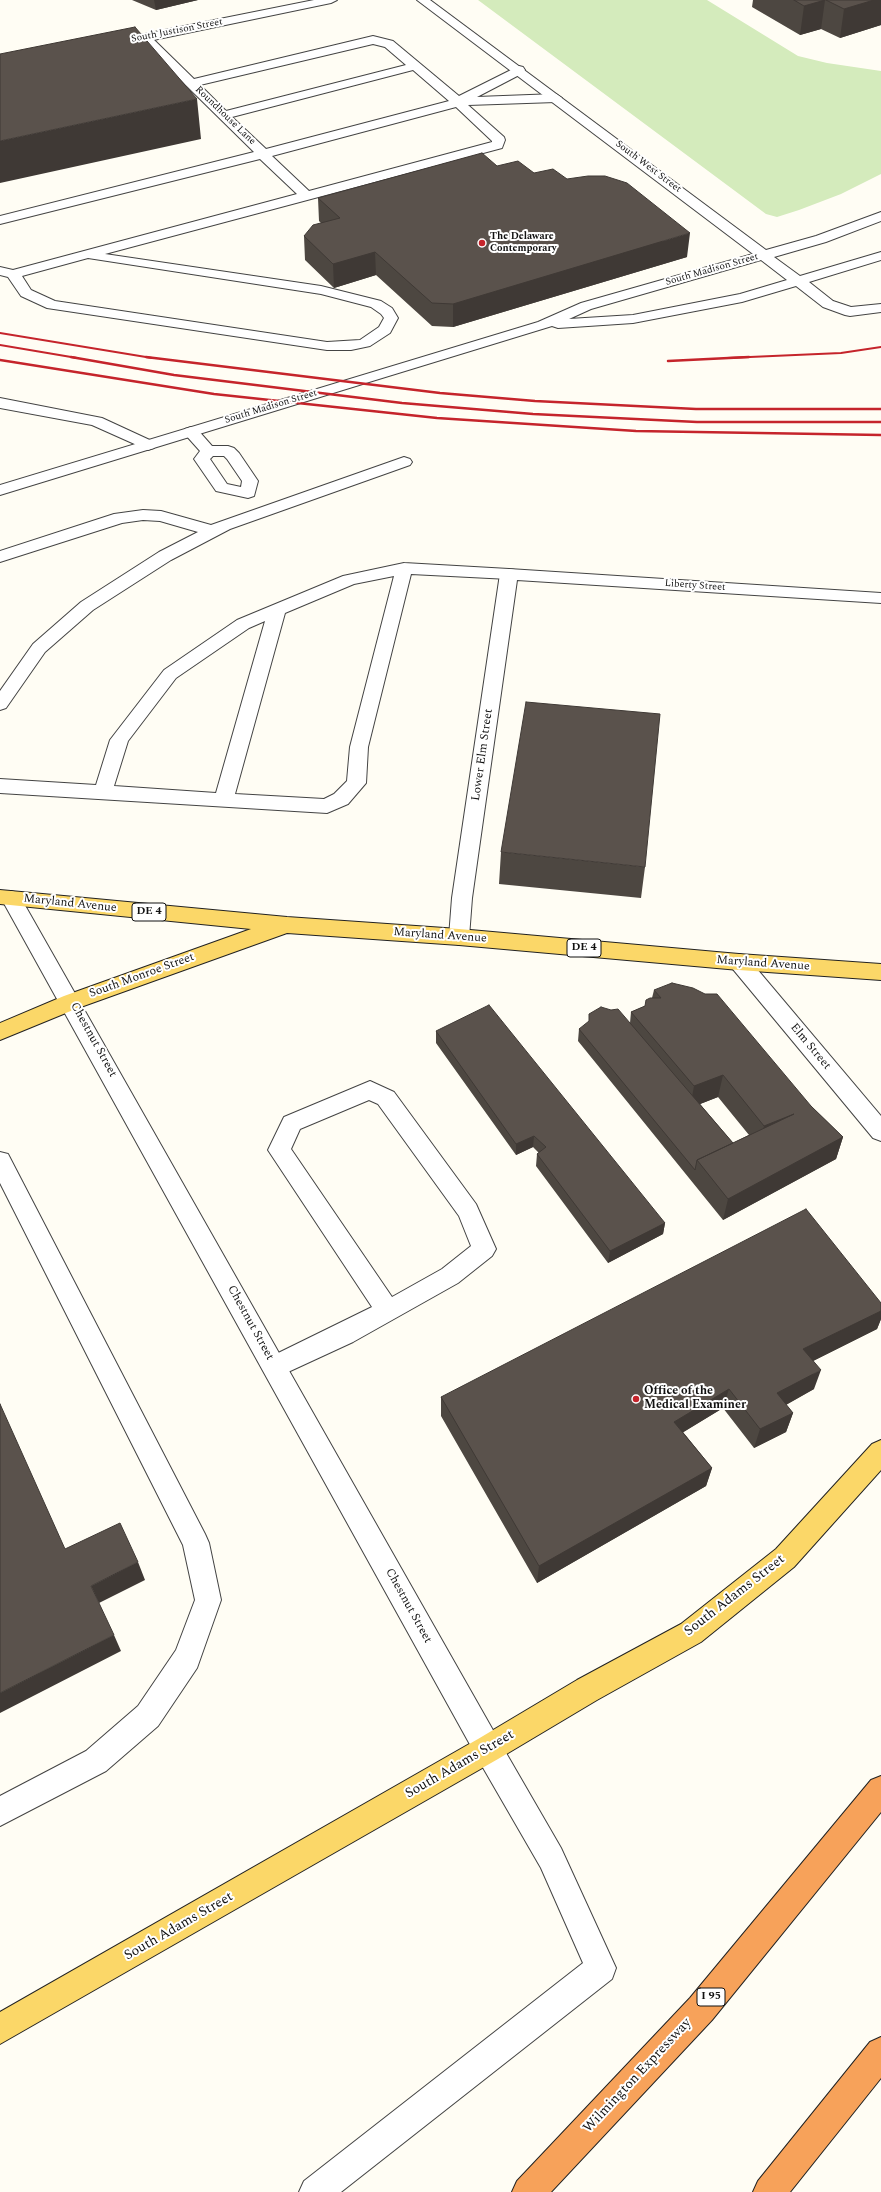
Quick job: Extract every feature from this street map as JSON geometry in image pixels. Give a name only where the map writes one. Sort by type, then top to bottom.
[{"type":"highway","name":"Wilmington Expressway","points":[[528,2192],[580,2139],[701,2009],[881,1790]]},
{"type":"highway","points":[[769,2192],[881,2053]]},
{"type":"main road","name":"Maryland Avenue","points":[[6,898],[287,925],[458,937],[739,962],[881,972]]},
{"type":"main road","name":"South Monroe Street","points":[[0,1032],[72,1002],[199,955],[287,925]]},
{"type":"main road","name":"South Adams Street","points":[[0,2029],[488,1749],[587,1690],[691,1633],[785,1558],[881,1452]]},
{"type":"street","name":"South Justison Street","points":[[107,46],[331,0]]},
{"type":"street","name":"South West Street","points":[[423,0],[519,70],[828,304],[838,309],[850,312],[881,308]]},
{"type":"street","name":"Roundhouse Lane","points":[[145,38],[305,195]]},
{"type":"street","points":[[84,255],[321,290],[376,304],[388,311],[391,318],[385,330],[365,343],[351,346],[327,346],[52,305],[26,293],[7,272],[84,255],[497,145],[499,140],[458,102],[390,44],[373,40],[191,83]]},
{"type":"street","points":[[224,115],[415,66]]},
{"type":"street","points":[[458,102],[519,70]]},
{"type":"street","points":[[0,220],[263,154],[458,102],[556,98]]},
{"type":"street","name":"South Madison Street","points":[[0,490],[543,325],[586,306],[821,239],[881,216]]},
{"type":"street","name":"South Madison Street","points":[[543,325],[633,319],[742,298],[881,256]]},
{"type":"street","points":[[0,403],[96,420],[148,445]]},
{"type":"street","points":[[191,432],[208,451],[228,451],[233,456],[250,481],[248,494]]},
{"type":"street","points":[[208,451],[202,459],[222,488],[248,494],[266,510]]},
{"type":"street","points":[[0,704],[39,648],[87,606],[165,556],[224,525],[404,462]]},
{"type":"street","points":[[0,557],[120,518],[143,515],[161,516],[212,531]]},
{"type":"street","points":[[0,786],[327,806],[340,799],[356,783],[359,748],[404,568]]},
{"type":"street","name":"Liberty Street","points":[[103,792],[119,740],[170,674],[243,624],[349,580],[404,568],[881,598]]},
{"type":"street","name":"Lower Elm Street","points":[[458,937],[462,898],[509,574]]},
{"type":"street","points":[[224,799],[277,610]]},
{"type":"street","name":"Chestnut Street","points":[[6,898],[72,1002],[488,1749],[551,1858],[601,1968],[315,2192]]},
{"type":"street","name":"Elm Street","points":[[739,962],[881,1132]]},
{"type":"street","points":[[275,1367],[388,1311],[450,1276],[484,1249],[464,1204],[386,1098],[370,1090],[292,1123],[279,1150],[388,1311]]},
{"type":"street","points":[[0,1161],[196,1544],[208,1600],[187,1658],[148,1716],[96,1761],[0,1812]]},
{"type":"green space","points":[[478,0],[707,0],[798,56],[827,63],[881,71],[881,174],[841,194],[799,210],[777,217],[766,214]]},
{"type":"building","points":[[794,0],[825,0],[804,6]]},
{"type":"building","points":[[826,0],[874,0],[844,9]]},
{"type":"building","points":[[135,27],[197,99],[0,141],[0,54]]},
{"type":"building","points":[[482,153],[497,166],[518,161],[534,173],[553,169],[567,179],[588,176],[605,176],[627,183],[690,233],[453,304],[432,303],[375,252],[333,264],[304,236],[313,225],[340,218],[318,198]]},
{"type":"building","points":[[526,702],[660,714],[645,867],[501,852]]},
{"type":"building","points":[[672,983],[693,988],[705,994],[717,994],[811,1106],[843,1137],[728,1199],[697,1160],[794,1114],[764,1126],[723,1075],[694,1086],[631,1012],[645,1006],[646,1000],[650,998],[661,998],[654,990]]},
{"type":"building","points":[[489,1005],[665,1223],[610,1251],[537,1154],[546,1147],[534,1136],[516,1144],[436,1031]]},
{"type":"building","points":[[601,1007],[611,1010],[618,1009],[733,1143],[697,1160],[695,1170],[579,1029],[589,1021],[589,1014]]},
{"type":"building","name":"Office of the Medical Examiner","points":[[806,1209],[881,1303],[881,1311],[803,1349],[821,1370],[777,1393],[793,1413],[760,1429],[729,1389],[674,1422],[712,1468],[539,1566],[441,1397]]},
{"type":"building","points":[[0,1404],[65,1549],[120,1523],[138,1562],[91,1586],[114,1635],[0,1693]]},
{"type":"railway","points":[[0,333],[152,358]]},
{"type":"railway","points":[[0,345],[77,358]]},
{"type":"railway","points":[[743,357],[841,353],[881,347]]},
{"type":"railway","points":[[71,357],[174,375],[402,403],[533,414],[697,422],[881,422]]},
{"type":"railway","points":[[146,357],[440,393],[535,401],[696,409],[881,409]]},
{"type":"railway","points":[[668,361],[743,357]]},
{"type":"railway","points":[[727,358],[743,357]]},
{"type":"railway","points":[[743,357],[749,357]]},
{"type":"railway","points":[[0,360],[214,394],[437,418],[636,431],[881,435]]},
{"type":"place","name":"The Delaware Contemporary","points":[[482,243]]},
{"type":"place","name":"Office of the Medical Examiner","points":[[636,1399]]}]
